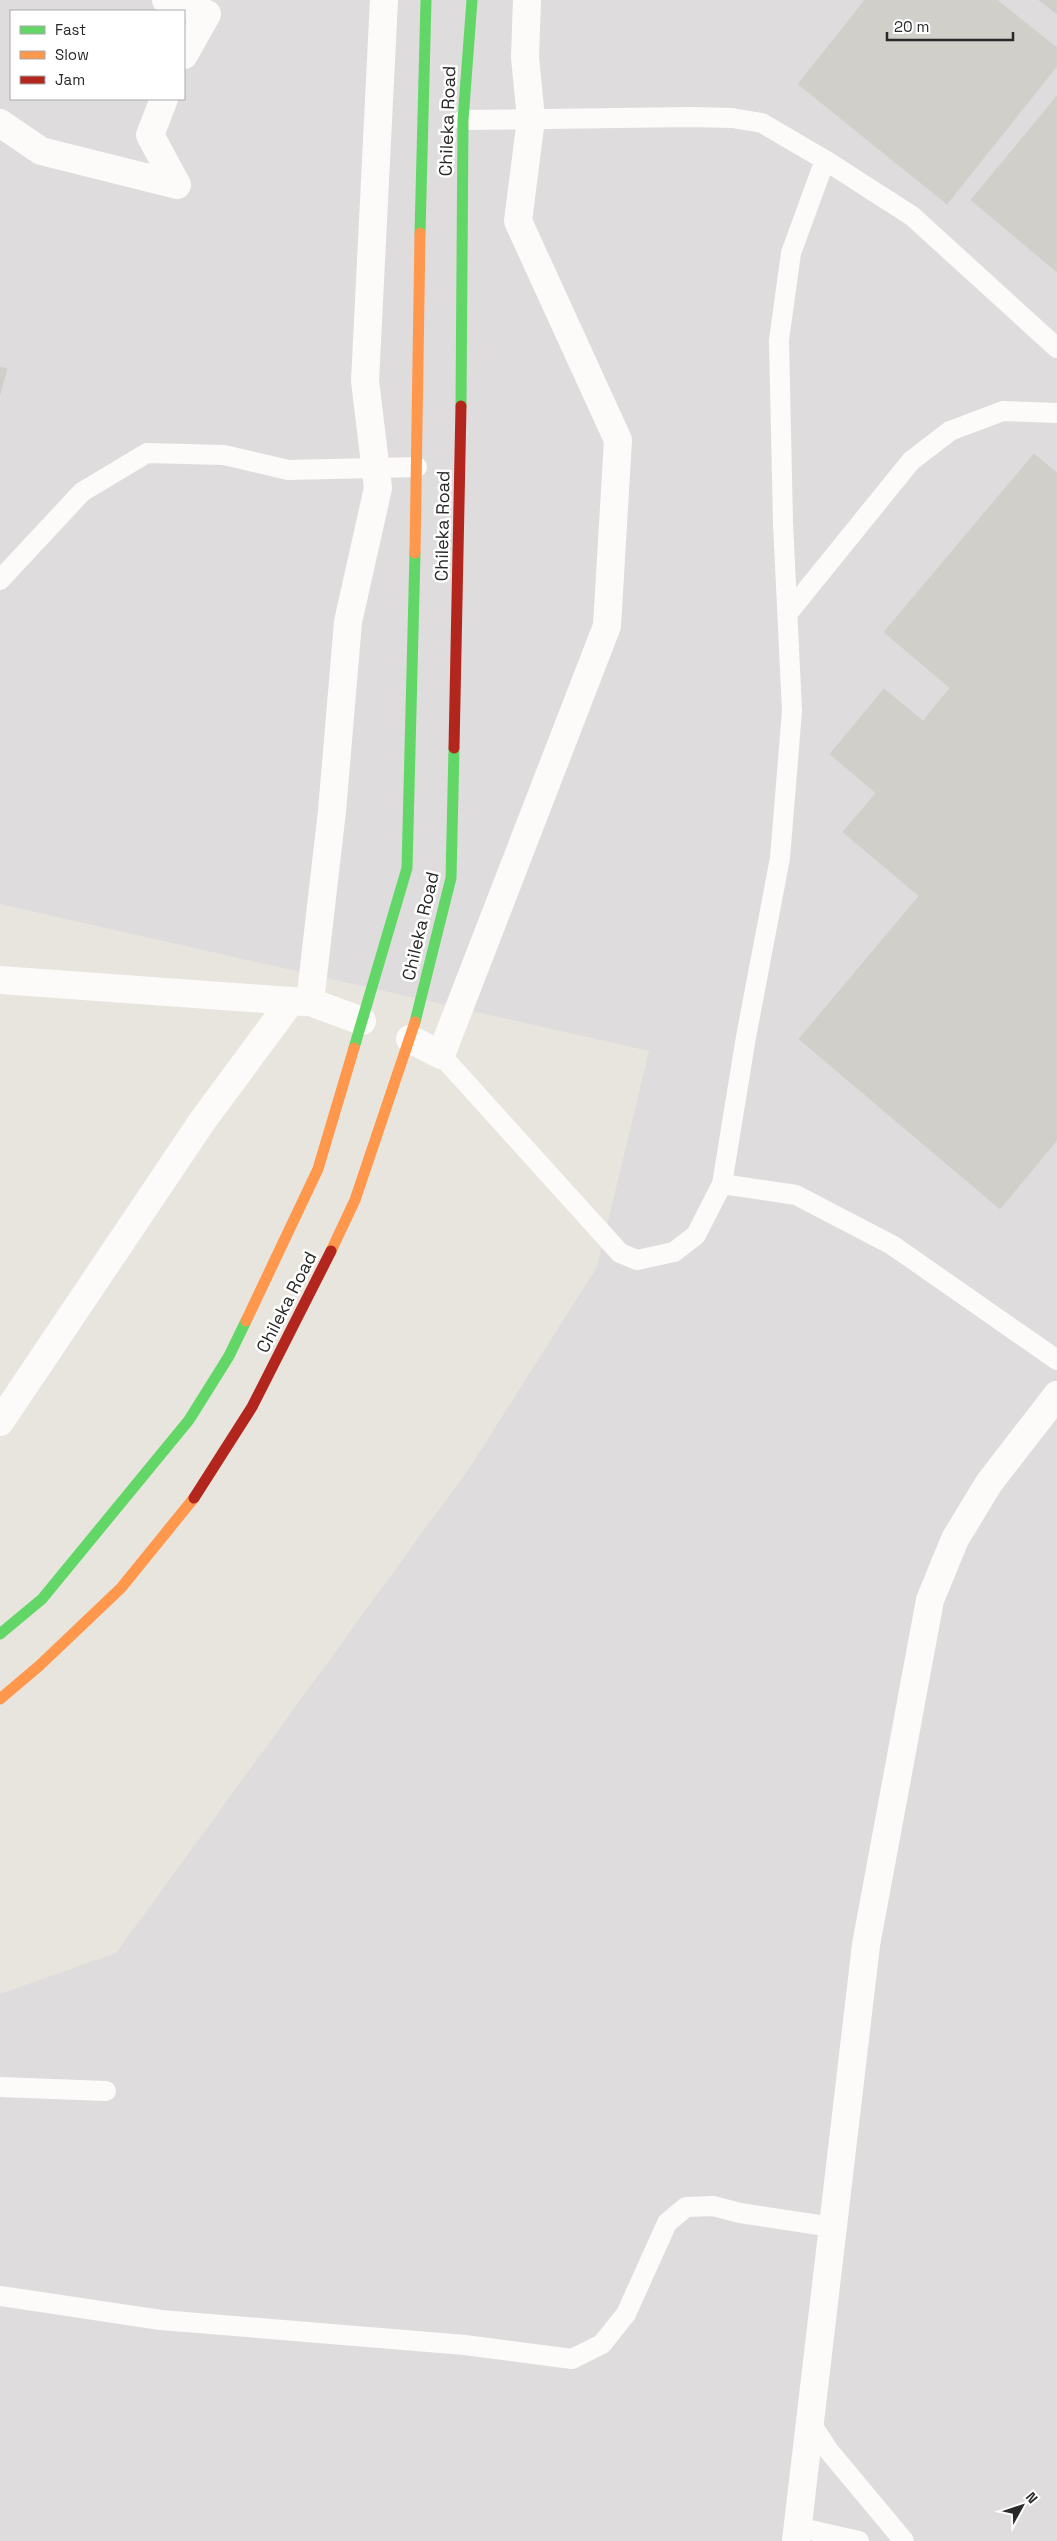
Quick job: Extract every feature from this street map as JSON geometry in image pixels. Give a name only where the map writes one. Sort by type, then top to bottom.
[{"type":"highway","points":[[0,1634],[42,1599],[183,1428],[229,1356],[318,1169],[407,868],[417,467],[422,71],[426,0]]},
{"type":"highway","name":"Chileka Road","points":[[0,1699],[39,1666],[121,1588],[197,1495],[252,1407],[319,1277],[355,1200],[410,1039],[451,878],[461,492],[463,120],[472,0]]},
{"type":"street","points":[[166,0],[207,14],[185,53]]},
{"type":"street","points":[[0,1422],[203,1120],[300,1001],[332,810],[348,622],[378,488],[365,381],[384,0]]},
{"type":"street","points":[[410,1039],[442,1055],[607,626],[618,440],[518,221],[531,119],[525,57],[527,0]]},
{"type":"street","points":[[0,123],[41,151],[177,185],[150,136],[164,100]]},
{"type":"street","points":[[0,980],[300,1001],[362,1021]]},
{"type":"street","points":[[797,2534],[866,1945],[930,1600],[955,1539],[989,1483],[1057,1395]]},
{"type":"lane","points":[[463,120],[732,118],[762,123],[825,160],[912,216],[1057,348]]},
{"type":"lane","points":[[442,1055],[620,1253],[637,1260],[674,1252],[696,1235],[722,1184],[746,1037],[780,858],[792,711],[783,523],[779,340],[791,253],[825,160]]},
{"type":"lane","points":[[788,613],[911,461],[950,431],[1003,411],[1057,413]]},
{"type":"lane","points":[[0,580],[82,492],[147,453],[224,455],[288,470],[417,467]]},
{"type":"lane","points":[[722,1184],[796,1195],[892,1245],[1057,1360]]},
{"type":"lane","points":[[0,2087],[106,2091]]},
{"type":"lane","points":[[0,2296],[161,2320],[465,2345],[572,2359],[602,2344],[626,2314],[667,2223],[686,2207],[713,2206],[740,2213],[832,2228]]},
{"type":"lane","points":[[810,2422],[835,2458],[904,2541]]},
{"type":"lane","points":[[797,2534],[859,2541]]},
{"type":"shaded area","points":[[0,0],[1057,0],[1057,2541],[0,2541],[0,1994],[116,1953],[470,1467],[597,1267],[649,1051],[0,904]]},
{"type":"building","points":[[865,0],[997,0],[1057,48],[1057,66],[947,204],[798,84]]},
{"type":"building","points":[[1039,0],[1057,0],[1057,14]]},
{"type":"building","points":[[1057,96],[1057,272],[971,200]]},
{"type":"building","points":[[0,367],[7,369],[0,394]]},
{"type":"building","points":[[1034,454],[1057,473],[1057,1140],[1000,1209],[799,1039],[919,896],[843,832],[876,793],[830,754],[884,689],[923,721],[950,688],[884,632]]},
{"type":"traffic: fast","points":[[420,233],[426,0]]},
{"type":"traffic: fast","points":[[461,406],[463,120],[472,0]]},
{"type":"traffic: fast","points":[[354,1048],[407,868],[415,553]]},
{"type":"traffic: fast","points":[[415,1022],[451,878],[454,748]]},
{"type":"traffic: fast","points":[[0,1634],[42,1599],[189,1420],[229,1356],[246,1321]]},
{"type":"traffic: slow","points":[[415,553],[420,233]]},
{"type":"traffic: slow","points":[[331,1251],[355,1200],[415,1022]]},
{"type":"traffic: slow","points":[[246,1321],[318,1169],[354,1048]]},
{"type":"traffic: slow","points":[[0,1699],[39,1666],[121,1588],[194,1498]]},
{"type":"traffic: jam","points":[[454,748],[461,406]]},
{"type":"traffic: jam","points":[[194,1498],[252,1407],[331,1251]]}]
